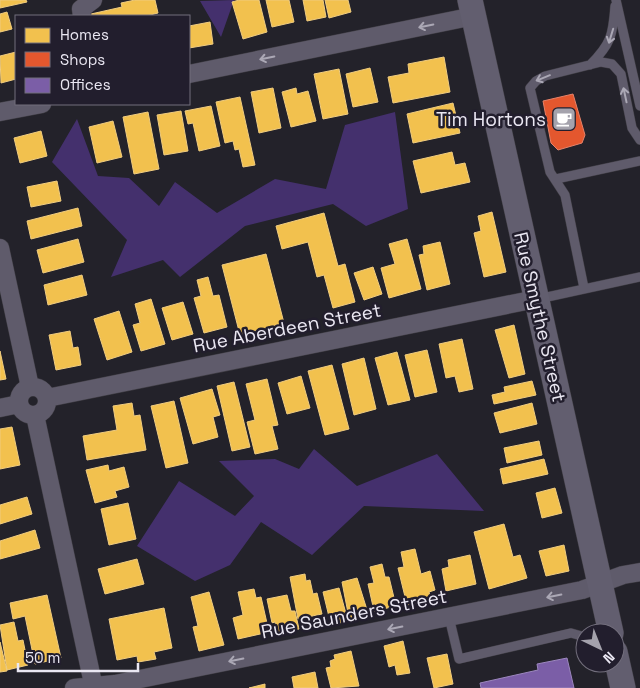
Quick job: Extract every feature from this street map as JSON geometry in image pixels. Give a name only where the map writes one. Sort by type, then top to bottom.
[{"type":"main road","name":"Rue Smythe Street","points":[[472,8],[608,623]]},
{"type":"main road","name":"Rue Smythe Street","points":[[619,673],[623,688]]},
{"type":"street","points":[[82,15],[81,9],[93,0]]},
{"type":"street","points":[[190,74],[472,8]]},
{"type":"street","points":[[0,112],[37,105]]},
{"type":"street","points":[[0,248],[30,387]]},
{"type":"street","name":"Rue Aberdeen Street","points":[[47,398],[536,299]]},
{"type":"street","points":[[30,387],[39,388],[47,398],[44,411],[35,415],[27,414],[19,404],[19,395],[30,387]]},
{"type":"street","points":[[0,408],[19,404]]},
{"type":"street","points":[[35,415],[94,687]]},
{"type":"street","name":"Rue Saunders Street","points":[[74,688],[115,684],[582,590],[640,572]]},
{"type":"lane","points":[[590,65],[606,49],[612,35],[616,0]]},
{"type":"lane","points":[[616,0],[640,106]]},
{"type":"lane","points":[[584,288],[565,195],[550,172],[530,88],[536,81],[545,76],[601,62],[612,64],[621,74],[632,128],[640,140]]},
{"type":"lane","points":[[556,179],[640,162]]},
{"type":"lane","points":[[536,299],[640,277]]},
{"type":"lane","points":[[449,617],[459,659],[571,633],[575,634]]},
{"type":"shaded area","points":[[234,0],[221,37],[200,1]]},
{"type":"shaded area","points":[[395,112],[408,209],[366,226],[333,204],[245,226],[180,277],[163,260],[111,277],[127,240],[52,162],[77,119],[98,176],[129,178],[159,206],[175,182],[217,213],[275,179],[326,189],[345,125]]},
{"type":"shaded area","points":[[314,449],[357,486],[437,454],[484,511],[364,506],[312,555],[261,522],[230,565],[195,581],[137,546],[179,481],[235,516],[254,496],[219,461],[275,459],[299,469]]},
{"type":"building: Homes","points":[[0,0],[26,0],[27,2],[0,8]]},
{"type":"building: Homes","points":[[135,0],[155,0],[158,13],[150,15],[91,15],[122,7],[121,3]]},
{"type":"building: Homes","points":[[259,0],[267,32],[243,39],[232,2]]},
{"type":"building: Homes","points":[[266,0],[289,0],[294,22],[272,27]]},
{"type":"building: Homes","points":[[303,0],[323,0],[326,17],[307,21]]},
{"type":"building: Homes","points":[[325,0],[348,0],[351,12],[329,18]]},
{"type":"building: Homes","points":[[7,12],[12,29],[0,32],[0,14]]},
{"type":"building: Homes","points":[[210,22],[213,44],[190,48],[190,26]]},
{"type":"building: Homes","points":[[15,52],[15,79],[1,83],[0,56]]},
{"type":"building: Homes","points":[[444,57],[450,92],[393,103],[388,77],[409,73],[408,64]]},
{"type":"building: Homes","points":[[370,68],[378,102],[353,107],[346,74]]},
{"type":"building: Homes","points":[[339,69],[348,114],[323,119],[314,74]]},
{"type":"building: Homes","points":[[273,88],[281,128],[259,133],[251,92]]},
{"type":"building: Homes","points":[[296,88],[297,94],[308,91],[316,121],[291,127],[282,92]]},
{"type":"building: Homes","points":[[240,97],[255,165],[243,167],[239,149],[235,150],[233,141],[225,143],[216,102]]},
{"type":"building: Homes","points":[[453,103],[460,133],[413,143],[407,114]]},
{"type":"building: Homes","points":[[211,106],[220,146],[199,151],[193,123],[188,124],[185,111]]},
{"type":"building: Homes","points":[[181,111],[188,151],[164,155],[157,115]]},
{"type":"building: Homes","points":[[148,112],[159,169],[134,174],[123,117]]},
{"type":"building: Homes","points":[[113,121],[122,157],[97,163],[89,127]]},
{"type":"building: Homes","points":[[41,131],[47,156],[20,163],[14,138]]},
{"type":"building: Homes","points":[[452,152],[455,165],[465,163],[470,182],[421,193],[413,161]]},
{"type":"building: Homes","points":[[57,181],[61,201],[31,207],[27,187]]},
{"type":"building: Homes","points":[[78,208],[82,226],[31,239],[27,221]]},
{"type":"building: Homes","points":[[492,212],[506,272],[484,277],[474,233],[481,231],[478,216]]},
{"type":"building: Homes","points":[[324,213],[338,266],[345,264],[355,302],[333,308],[324,275],[317,277],[308,242],[282,249],[276,226]]},
{"type":"building: Homes","points":[[78,239],[84,262],[43,273],[37,250]]},
{"type":"building: Homes","points":[[407,239],[421,289],[389,298],[381,268],[395,264],[389,244]]},
{"type":"building: Homes","points":[[440,242],[450,284],[427,290],[419,255],[424,254],[423,246]]},
{"type":"building: Homes","points":[[266,254],[284,323],[240,335],[222,265]]},
{"type":"building: Homes","points":[[373,267],[382,294],[364,300],[354,273]]},
{"type":"building: Homes","points":[[82,275],[87,295],[48,305],[44,285]]},
{"type":"building: Homes","points":[[208,277],[213,296],[219,295],[227,327],[204,333],[194,298],[201,296],[197,280]]},
{"type":"building: Homes","points":[[151,299],[165,344],[141,351],[133,325],[140,323],[135,304]]},
{"type":"building: Homes","points":[[183,302],[193,334],[172,340],[162,308]]},
{"type":"building: Homes","points":[[119,311],[132,352],[107,360],[94,319]]},
{"type":"building: Homes","points":[[514,325],[525,374],[509,378],[495,330]]},
{"type":"building: Homes","points":[[70,331],[73,348],[78,347],[81,365],[56,370],[49,335]]},
{"type":"building: Homes","points":[[462,339],[473,389],[459,392],[455,376],[446,378],[439,344]]},
{"type":"building: Homes","points":[[427,350],[437,392],[415,397],[405,355]]},
{"type":"building: Homes","points":[[0,351],[6,379],[0,380]]},
{"type":"building: Homes","points":[[397,352],[410,400],[388,405],[375,358]]},
{"type":"building: Homes","points":[[364,358],[376,409],[354,415],[342,364]]},
{"type":"building: Homes","points":[[332,365],[349,429],[325,435],[308,371]]},
{"type":"building: Homes","points":[[301,376],[310,408],[287,414],[278,383]]},
{"type":"building: Homes","points":[[267,379],[278,425],[272,426],[278,449],[255,454],[247,422],[255,420],[246,384]]},
{"type":"building: Homes","points":[[532,381],[536,395],[494,404],[492,395],[505,392],[504,387]]},
{"type":"building: Homes","points":[[234,382],[250,447],[232,451],[217,386]]},
{"type":"building: Homes","points":[[212,389],[220,415],[213,417],[218,437],[193,444],[180,398]]},
{"type":"building: Homes","points":[[174,401],[188,463],[166,468],[151,406]]},
{"type":"building: Homes","points":[[132,403],[134,416],[140,415],[146,450],[87,460],[83,436],[117,430],[113,406]]},
{"type":"building: Homes","points":[[532,403],[537,424],[500,433],[494,413]]},
{"type":"building: Homes","points":[[12,427],[20,465],[0,469],[0,429]]},
{"type":"building: Homes","points":[[539,441],[542,455],[507,463],[504,448]]},
{"type":"building: Homes","points":[[544,459],[548,474],[503,484],[500,469]]},
{"type":"building: Homes","points":[[108,465],[109,471],[124,467],[129,487],[115,491],[117,497],[95,503],[86,470]]},
{"type":"building: Homes","points":[[555,488],[562,513],[542,518],[536,493]]},
{"type":"building: Homes","points":[[27,497],[32,514],[0,524],[0,505]]},
{"type":"building: Homes","points":[[128,503],[136,539],[109,545],[101,509]]},
{"type":"building: Homes","points":[[504,524],[513,557],[520,555],[527,578],[489,589],[474,532]]},
{"type":"building: Homes","points":[[35,530],[40,548],[0,559],[0,541]]},
{"type":"building: Homes","points":[[564,545],[569,571],[546,576],[539,551]]},
{"type":"building: Homes","points":[[415,549],[421,574],[430,571],[435,590],[429,592],[431,599],[407,605],[398,568],[404,567],[401,552]]},
{"type":"building: Homes","points":[[470,555],[476,584],[446,591],[442,569],[449,567],[448,560]]},
{"type":"building: Homes","points":[[137,559],[144,584],[105,594],[98,569]]},
{"type":"building: Homes","points":[[382,564],[385,577],[389,577],[396,606],[374,611],[368,584],[374,583],[370,567]]},
{"type":"building: Homes","points":[[305,574],[306,581],[310,580],[313,594],[317,593],[322,614],[298,619],[290,577]]},
{"type":"building: Homes","points":[[357,578],[368,613],[349,618],[342,582]]},
{"type":"building: Homes","points":[[339,588],[348,621],[331,625],[323,592]]},
{"type":"building: Homes","points":[[254,589],[256,598],[261,597],[269,632],[238,639],[233,618],[243,615],[238,592]]},
{"type":"building: Homes","points":[[209,592],[224,645],[199,651],[193,627],[198,626],[191,597]]},
{"type":"building: Homes","points":[[47,595],[61,658],[35,664],[25,616],[13,619],[10,603]]},
{"type":"building: Homes","points":[[287,595],[291,611],[295,611],[299,629],[278,634],[275,622],[272,623],[267,599]]},
{"type":"building: Homes","points":[[164,608],[172,648],[154,652],[156,659],[138,662],[137,656],[117,660],[109,619]]},
{"type":"building: Homes","points":[[14,622],[18,641],[23,640],[28,665],[7,670],[0,625]]},
{"type":"building: Homes","points":[[403,641],[410,673],[397,675],[395,665],[389,667],[384,646]]},
{"type":"building: Homes","points":[[0,642],[7,671],[0,672]]},
{"type":"building: Homes","points":[[351,651],[359,686],[331,688],[326,668],[331,667],[330,661],[335,659],[334,655]]},
{"type":"building: Homes","points":[[447,654],[453,684],[434,688],[427,658]]},
{"type":"building: Homes","points":[[315,672],[318,688],[294,688],[292,677]]},
{"type":"building: Homes","points":[[265,684],[265,688],[249,688]]},
{"type":"building: Shops","name":"Tim Hortons","points":[[573,94],[585,135],[582,143],[558,150],[551,143],[543,101]]},
{"type":"building: Offices","points":[[567,658],[574,688],[481,688],[480,683],[538,670],[537,664]]},
{"type":"place","name":"Tim Hortons","points":[[564,119]]}]
